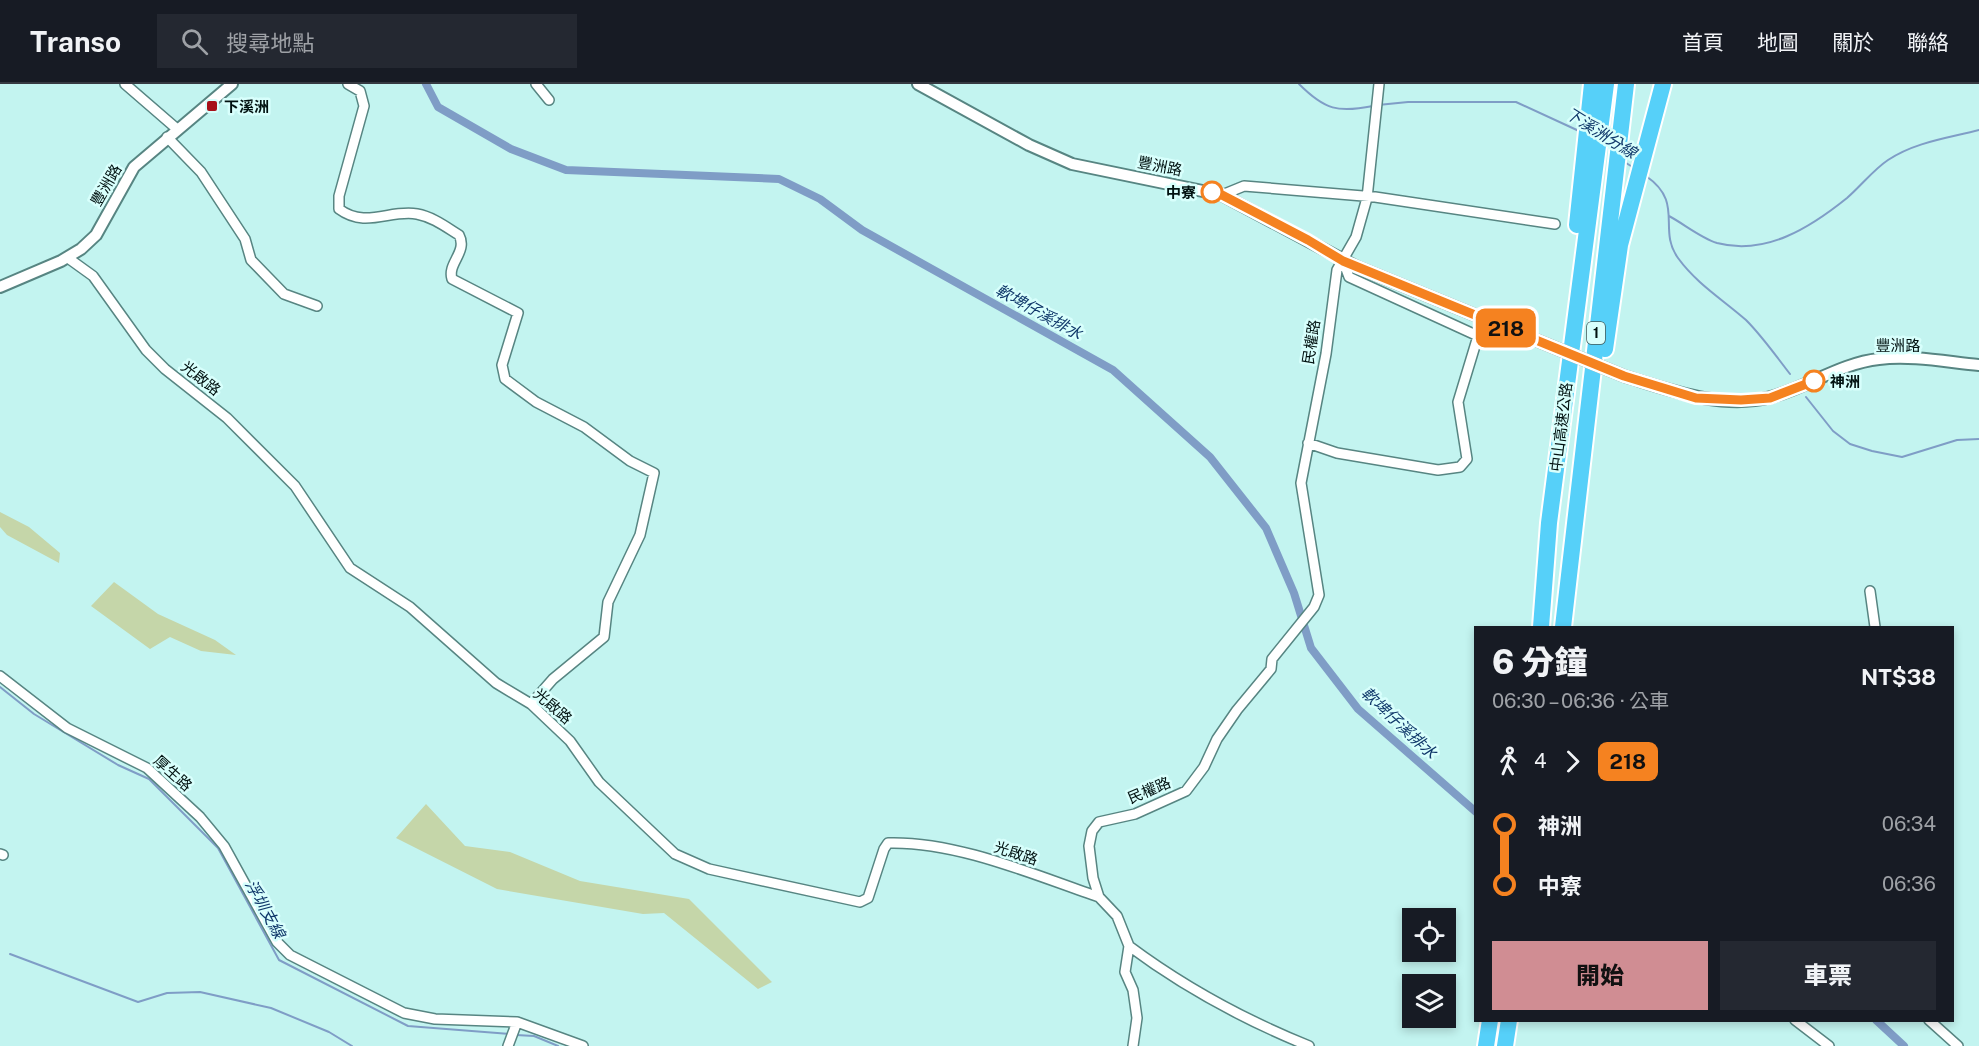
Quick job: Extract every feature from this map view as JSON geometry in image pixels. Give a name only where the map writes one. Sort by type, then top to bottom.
[{"type":"highway","points":[[1593,84],[1595,125]]},
{"type":"highway","name":"中山高速公路","points":[[1541,626],[1549,523],[1595,125],[1606,84]]},
{"type":"highway","name":"中山高速公路","points":[[1563,626],[1576,494],[1626,84]]},
{"type":"highway","points":[[1576,494],[1594,418],[1620,244],[1663,84]]},
{"type":"highway","points":[[1647,138],[1668,84]]},
{"type":"highway","points":[[1486,1046],[1490,1022]]},
{"type":"highway","points":[[1505,1046],[1509,1022]]},
{"type":"street","points":[[125,84],[177,129]]},
{"type":"street","name":"豐洲路","points":[[0,287],[68,258],[96,235],[134,167],[232,84]]},
{"type":"street","points":[[348,84],[360,91],[364,106],[339,196],[339,209],[349,215],[368,218],[418,214],[433,219],[459,235],[461,249],[451,269],[452,279],[518,313],[502,366],[505,380],[536,402],[584,427],[630,461],[654,473],[640,535],[608,602],[604,637],[553,679],[531,704]]},
{"type":"street","points":[[536,84],[549,100]]},
{"type":"street","name":"豐洲路","points":[[918,84],[1029,145],[1072,164],[1222,195],[1343,261],[1624,376],[1696,398],[1741,400],[1770,398],[1859,362],[1880,359],[1979,365]]},
{"type":"street","name":"民權路","points":[[1133,1046],[1137,1018],[1133,990],[1125,972],[1128,946],[1117,916],[1099,897],[1091,868],[1089,846],[1092,831],[1100,822],[1135,814],[1186,791],[1204,766],[1217,739],[1271,669],[1272,659],[1314,607],[1318,595],[1301,483],[1326,354],[1337,270],[1356,237],[1367,198],[1374,106],[1378,88]]},
{"type":"street","points":[[167,137],[201,172],[245,239],[251,260],[284,294],[317,306]]},
{"type":"street","points":[[1222,195],[1244,186],[1367,198],[1555,224]]},
{"type":"street","name":"光啟路","points":[[68,258],[93,276],[146,350],[165,369],[227,418],[295,486],[350,568],[410,607],[496,684],[531,704],[570,741],[599,782],[675,854],[709,869],[860,902],[868,898],[888,843],[900,843],[969,854],[1099,897]]},
{"type":"street","points":[[1308,443],[1337,453],[1438,470],[1460,467],[1467,459],[1458,402],[1478,336],[1349,277],[1343,261]]},
{"type":"street","points":[[1870,591],[1875,626]]},
{"type":"street","name":"厚生路","points":[[0,676],[67,728],[147,768],[200,817],[220,840],[277,942],[296,958],[404,1013],[513,1034]]},
{"type":"street","points":[[1128,946],[1155,966],[1232,1011],[1261,1027],[1309,1046]]},
{"type":"street","points":[[1798,1022],[1829,1046]]},
{"type":"street","points":[[1931,1022],[1958,1046]]},
{"type":"street","points":[[513,1034],[583,1046]]},
{"type":"green space","points":[[0,512],[29,527],[60,553],[59,563],[7,535],[0,527]]},
{"type":"green space","points":[[114,582],[158,614],[215,640],[236,655],[201,651],[170,637],[150,649],[91,606]]},
{"type":"green space","points":[[426,804],[465,846],[510,852],[580,881],[689,899],[772,982],[758,989],[664,913],[643,914],[497,889],[396,838]]},
{"type":"waterway","name":"軟埤仔溪排水","points":[[426,84],[438,107],[511,149],[566,170],[779,179],[820,199],[862,230],[1113,370],[1210,457],[1266,528],[1294,593],[1311,648],[1358,709],[1474,810]]},
{"type":"waterway","name":"下溪洲分線","points":[[1299,84],[1308,93],[1333,107],[1350,109],[1373,106]]},
{"type":"waterway","name":"下溪洲分線","points":[[1378,105],[1408,102],[1516,102],[1579,131]]},
{"type":"waterway","points":[[1669,216],[1717,243],[1753,246],[1770,242],[1787,236],[1818,219],[1847,198],[1872,173],[1898,154],[1932,141],[1979,130]]},
{"type":"waterway","name":"下溪洲分線","points":[[1623,161],[1634,168]]},
{"type":"waterway","name":"下溪洲分線","points":[[1646,176],[1658,186],[1668,206],[1670,237],[1678,258],[1702,284],[1746,320],[1790,374]]},
{"type":"waterway","name":"下溪洲分線","points":[[1806,397],[1833,431],[1850,444],[1872,451],[1902,457],[1957,440],[1979,439]]},
{"type":"waterway","name":"浮圳支線","points":[[0,687],[34,714],[118,765],[149,779],[218,848],[279,960],[408,1026],[510,1034]]},
{"type":"waterway","points":[[10,954],[138,1002],[167,993],[200,992],[271,1008],[329,1032],[352,1046]]},
{"type":"waterway","name":"軟埤仔溪排水","points":[[1878,1022],[1904,1046]]},
{"type":"waterway","name":"浮圳支線","points":[[516,1035],[534,1036],[558,1046]]},
{"type":"bus line","name":"218","points":[[1212,192],[1308,240],[1343,261],[1624,376],[1696,398],[1741,400],[1770,398],[1814,381]]},
{"type":"place","name":"下溪洲","points":[[212,106]]},
{"type":"place","name":"中寮","points":[[1212,192]]},
{"type":"place","name":"神洲","points":[[1814,381]]}]
